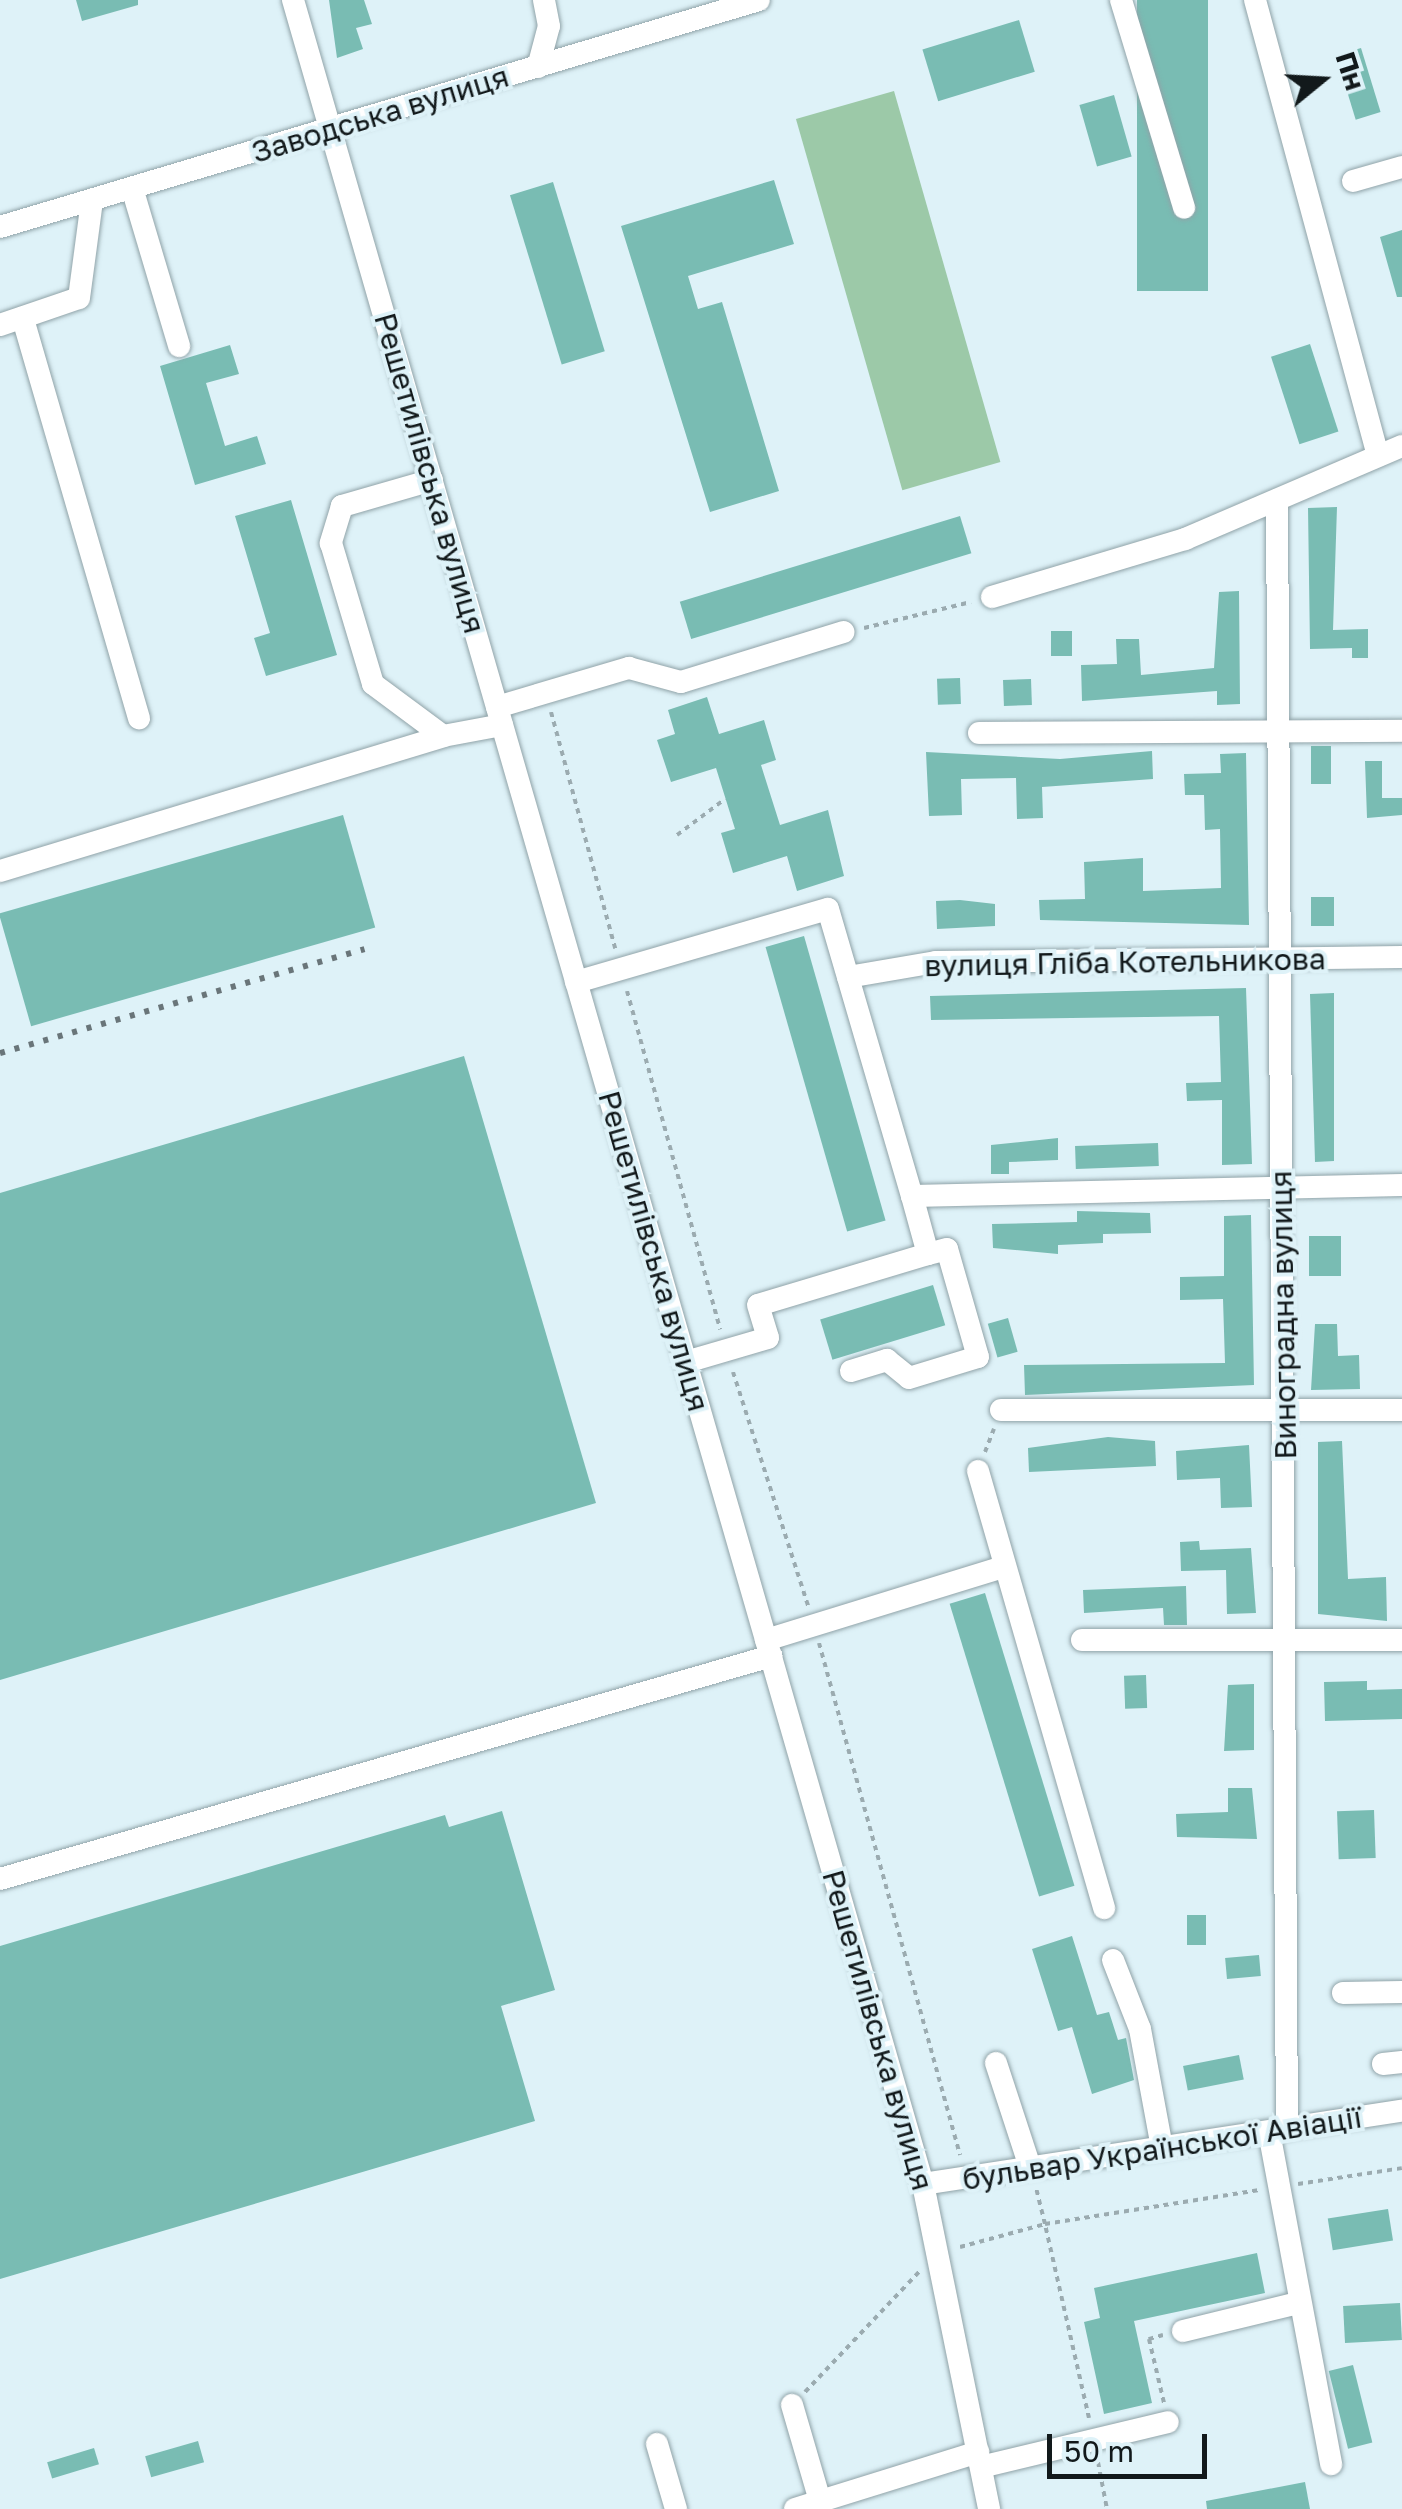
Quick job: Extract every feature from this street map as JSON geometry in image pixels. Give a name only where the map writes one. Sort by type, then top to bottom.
[{"type":"street","points":[[538,67],[550,26],[544,0]]},
{"type":"street","name":"Заводська вулиця","points":[[0,227],[759,0]]},
{"type":"street","points":[[1121,0],[1184,208]]},
{"type":"street","points":[[1256,0],[1378,456]]},
{"type":"street","name":"Решетилівська вулиця","points":[[297,4],[330,130],[923,2184],[989,2509]]},
{"type":"street","points":[[1352,181],[1402,167]]},
{"type":"street","points":[[132,188],[180,346]]},
{"type":"street","points":[[92,200],[79,298],[12,322],[140,718]]},
{"type":"street","points":[[992,597],[1186,539],[1402,446]]},
{"type":"street","points":[[432,480],[342,506],[329,527],[373,684],[442,736]]},
{"type":"street","name":"Виноградна вулиця","points":[[1277,500],[1274,728],[1290,1642],[1278,2187],[1330,2464]]},
{"type":"street","points":[[0,871],[442,736],[500,716],[546,692],[629,668],[681,682],[844,632]]},
{"type":"street","points":[[978,733],[1274,728],[1402,731]]},
{"type":"street","points":[[576,982],[828,909],[928,1254]]},
{"type":"street","name":"вулиця Гліба Котельникова","points":[[848,978],[936,962],[1402,958]]},
{"type":"street","points":[[912,1196],[1402,1185]]},
{"type":"street","points":[[686,1362],[768,1338],[758,1305],[947,1249],[978,1357],[909,1378],[887,1360],[851,1371]]},
{"type":"street","points":[[1000,1410],[1402,1410]]},
{"type":"street","points":[[978,1471],[1104,1908]]},
{"type":"street","points":[[0,1878],[768,1648],[814,1625],[1004,1568]]},
{"type":"street","points":[[1082,1640],[1402,1640]]},
{"type":"street","points":[[1113,1960],[1140,2030],[1162,2148]]},
{"type":"street","points":[[1342,1993],[1402,1992]]},
{"type":"street","points":[[996,2063],[1030,2164]]},
{"type":"street","name":"бульвар Української Авіації","points":[[923,2184],[1030,2164],[1402,2112]]},
{"type":"street","points":[[1182,2330],[1298,2303]]},
{"type":"street","points":[[792,2404],[820,2501]]},
{"type":"street","points":[[795,2509],[979,2460],[1168,2422]]},
{"type":"street","points":[[658,2444],[676,2509]]},
{"type":"path","points":[[844,632],[992,597]]},
{"type":"path","points":[[546,692],[726,1350],[814,1625],[966,2178]]},
{"type":"path","points":[[677,835],[725,799]]},
{"type":"path","points":[[978,1471],[1000,1410]]},
{"type":"path","points":[[1030,2164],[1107,2509]]},
{"type":"path","points":[[792,2404],[937,2254],[1045,2224],[1402,2168]]},
{"type":"path","points":[[1168,2422],[1149,2339],[1182,2330]]},
{"type":"green space","points":[[894,91],[1000,462],[902,490],[796,119]]},
{"type":"building","points":[[76,0],[138,0],[138,5],[82,21]]},
{"type":"building","points":[[329,0],[364,0],[372,24],[356,28],[363,49],[337,58]]},
{"type":"building","points":[[1137,0],[1208,0],[1208,291],[1137,291]]},
{"type":"building","points":[[1019,20],[1035,72],[938,101],[922,50]]},
{"type":"building","points":[[1361,48],[1381,112],[1356,120],[1336,56]]},
{"type":"building","points":[[1114,95],[1132,157],[1097,166],[1079,105]]},
{"type":"building","points":[[774,180],[794,244],[688,276],[698,309],[722,302],[779,491],[710,512],[621,226]]},
{"type":"building","points":[[553,182],[605,351],[562,364],[510,195]]},
{"type":"building","points":[[1402,230],[1402,297],[1397,297],[1380,237]]},
{"type":"building","points":[[1310,344],[1338,431],[1299,444],[1271,357]]},
{"type":"building","points":[[230,345],[239,374],[206,383],[225,446],[257,436],[266,464],[195,485],[160,366]]},
{"type":"building","points":[[291,500],[337,655],[266,676],[254,638],[270,633],[235,516]]},
{"type":"building","points":[[1337,507],[1333,630],[1368,629],[1368,658],[1352,658],[1352,648],[1310,649],[1308,508]]},
{"type":"building","points":[[960,516],[971,553],[691,639],[680,602]]},
{"type":"building","points":[[1239,591],[1240,704],[1217,705],[1217,691],[1082,701],[1081,665],[1117,664],[1116,639],[1139,639],[1141,675],[1214,668],[1219,592]]},
{"type":"building","points":[[1051,631],[1072,631],[1072,656],[1051,656]]},
{"type":"building","points":[[960,678],[961,704],[938,705],[937,679]]},
{"type":"building","points":[[1031,679],[1032,705],[1004,706],[1003,680]]},
{"type":"building","points":[[707,697],[719,734],[764,720],[776,760],[761,765],[780,825],[828,810],[844,876],[797,891],[787,856],[733,873],[721,833],[735,829],[716,768],[671,782],[657,740],[675,734],[668,710]]},
{"type":"building","points":[[1311,746],[1331,746],[1331,784],[1311,784]]},
{"type":"building","points":[[1152,751],[1153,779],[1042,787],[1043,818],[1017,819],[1016,778],[961,779],[962,815],[929,816],[926,752],[1060,759]]},
{"type":"building","points":[[1246,753],[1249,925],[1040,920],[1039,900],[1085,899],[1084,862],[1143,858],[1143,891],[1221,888],[1220,829],[1205,830],[1204,795],[1185,795],[1184,774],[1221,773],[1220,754]]},
{"type":"building","points":[[1365,761],[1382,761],[1382,798],[1402,798],[1402,815],[1367,818]]},
{"type":"building","points":[[343,815],[375,927],[31,1026],[0,913]]},
{"type":"building","points":[[1311,897],[1334,897],[1334,926],[1311,926]]},
{"type":"building","points":[[936,901],[995,904],[995,926],[937,929]]},
{"type":"building","points":[[804,936],[886,1221],[847,1232],[766,947]]},
{"type":"building","points":[[1246,988],[1252,1164],[1222,1165],[1222,1100],[1187,1101],[1186,1083],[1221,1082],[1219,1016],[931,1020],[930,996]]},
{"type":"building","points":[[1334,993],[1334,1161],[1315,1162],[1310,994]]},
{"type":"building","points":[[464,1056],[596,1503],[0,1680],[0,1193]]},
{"type":"building","points":[[1058,1138],[1058,1160],[1009,1162],[1009,1174],[991,1174],[991,1145]]},
{"type":"building","points":[[1158,1143],[1159,1166],[1076,1169],[1075,1146]]},
{"type":"building","points":[[1077,1211],[1150,1213],[1151,1233],[1103,1234],[1103,1243],[1058,1245],[1058,1254],[993,1248],[992,1224],[1077,1222]]},
{"type":"building","points":[[1251,1215],[1254,1385],[1025,1395],[1024,1365],[1225,1363],[1223,1299],[1180,1300],[1180,1277],[1224,1276],[1224,1216]]},
{"type":"building","points":[[1309,1236],[1341,1236],[1341,1276],[1309,1276]]},
{"type":"building","points":[[933,1285],[945,1325],[832,1360],[820,1319]]},
{"type":"building","points":[[1008,1318],[1018,1352],[997,1357],[988,1324]]},
{"type":"building","points":[[1315,1324],[1337,1324],[1338,1356],[1359,1355],[1360,1389],[1311,1390]]},
{"type":"building","points":[[1108,1437],[1155,1441],[1156,1466],[1029,1472],[1028,1448]]},
{"type":"building","points":[[1342,1441],[1348,1579],[1386,1577],[1387,1621],[1318,1614],[1318,1442]]},
{"type":"building","points":[[1249,1445],[1252,1507],[1221,1508],[1220,1478],[1177,1480],[1176,1451]]},
{"type":"building","points":[[1199,1541],[1200,1550],[1251,1548],[1256,1613],[1227,1614],[1226,1570],[1181,1571],[1180,1542]]},
{"type":"building","points":[[1186,1586],[1187,1625],[1164,1625],[1163,1608],[1084,1613],[1083,1590]]},
{"type":"building","points":[[985,1593],[1074,1886],[1039,1896],[950,1604]]},
{"type":"building","points":[[1146,1675],[1147,1708],[1125,1709],[1124,1676]]},
{"type":"building","points":[[1367,1681],[1367,1690],[1402,1689],[1402,1719],[1325,1721],[1324,1682]]},
{"type":"building","points":[[1254,1684],[1254,1750],[1224,1751],[1228,1685]]},
{"type":"building","points":[[1228,1788],[1252,1788],[1257,1839],[1177,1837],[1176,1814],[1228,1812]]},
{"type":"building","points":[[1374,1810],[1376,1858],[1339,1859],[1337,1811]]},
{"type":"building","points":[[502,1811],[555,1990],[501,2006],[535,2121],[0,2279],[0,1946],[445,1815],[449,1827]]},
{"type":"building","points":[[1187,1915],[1206,1915],[1206,1945],[1187,1945]]},
{"type":"building","points":[[1072,1936],[1097,2015],[1109,2012],[1118,2040],[1126,2038],[1134,2080],[1092,2094],[1072,2027],[1058,2031],[1032,1949]]},
{"type":"building","points":[[1259,1955],[1261,1976],[1227,1979],[1225,1958]]},
{"type":"building","points":[[1239,2055],[1244,2080],[1188,2090],[1183,2066]]},
{"type":"building","points":[[1388,2209],[1393,2241],[1333,2250],[1328,2219]]},
{"type":"building","points":[[1257,2253],[1265,2293],[1134,2321],[1152,2403],[1104,2414],[1084,2322],[1100,2318],[1094,2288]]},
{"type":"building","points":[[1400,2303],[1402,2340],[1345,2343],[1343,2306]]},
{"type":"building","points":[[1353,2365],[1372,2443],[1348,2449],[1329,2371]]},
{"type":"building","points":[[198,2441],[204,2462],[151,2477],[145,2456]]},
{"type":"building","points":[[94,2448],[99,2464],[52,2479],[47,2462]]},
{"type":"building","points":[[1305,2482],[1310,2509],[1207,2509],[1206,2501]]},
{"type":"railway","points":[[0,1053],[364,949]]}]
